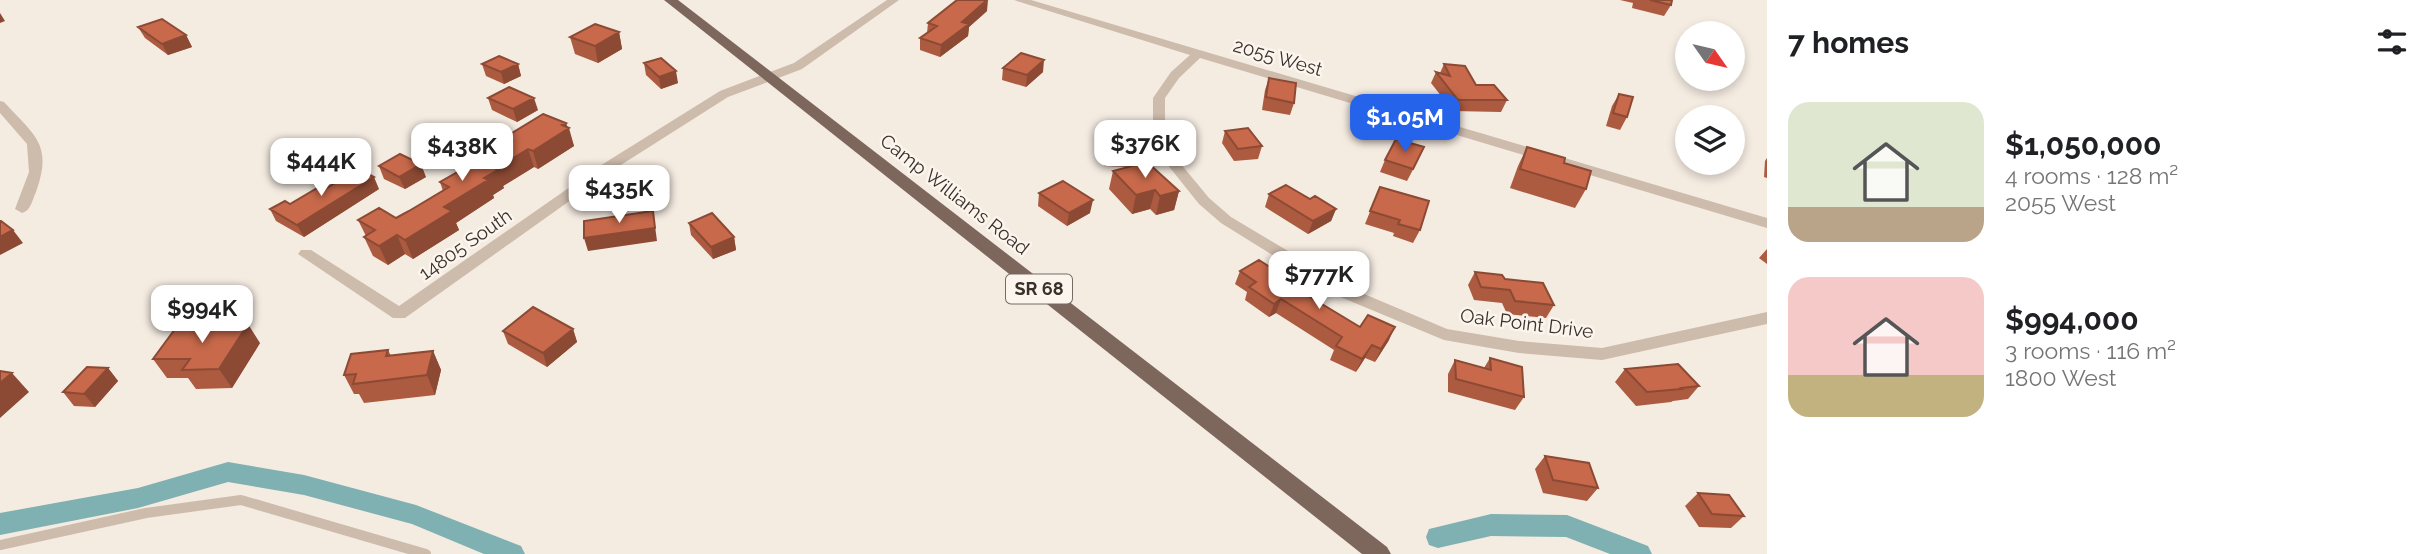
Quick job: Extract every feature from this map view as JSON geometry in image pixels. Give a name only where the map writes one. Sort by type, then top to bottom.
[{"type":"main road","name":"Camp Williams Road","points":[[670,0],[1379,554]]},
{"type":"street","name":"14805 South","points":[[306,254],[399,314],[608,167],[724,94],[807,60],[894,0]]},
{"type":"street","name":"2055 West","points":[[1019,0],[1767,223]]},
{"type":"street","name":"Oak Point Drive","points":[[1198,53],[1175,75],[1160,98],[1159,119],[1163,140],[1174,164],[1203,201],[1226,220],[1344,292],[1444,334],[1519,347],[1602,354],[1763,319]]},
{"type":"street","points":[[0,105],[34,143],[36,172],[22,209]]},
{"type":"lane","points":[[0,545],[146,513],[241,500],[426,554]]},
{"type":"building","points":[[957,0],[987,0],[962,22],[969,24],[941,45],[920,38],[937,26],[928,23]]},
{"type":"building","points":[[1650,0],[1672,0],[1671,5]]},
{"type":"building","points":[[162,19],[186,35],[162,44],[138,27]]},
{"type":"building","points":[[595,24],[619,32],[595,46],[570,37]]},
{"type":"building","points":[[1021,53],[1044,60],[1027,75],[1003,68]]},
{"type":"building","points":[[499,56],[518,64],[501,72],[482,64]]},
{"type":"building","points":[[661,58],[676,71],[659,77],[644,63]]},
{"type":"building","points":[[1444,64],[1465,66],[1476,85],[1494,85],[1507,100],[1458,100],[1436,72],[1450,76]]},
{"type":"building","points":[[1269,78],[1296,83],[1294,103],[1266,97]]},
{"type":"building","points":[[509,87],[534,98],[513,109],[488,98]]},
{"type":"building","points":[[1619,94],[1633,97],[1627,117],[1613,113]]},
{"type":"building","points":[[543,114],[566,123],[562,125],[569,128],[533,151],[528,149],[496,169],[498,170],[484,178],[488,180],[444,207],[452,211],[405,240],[397,235],[379,246],[364,237],[375,230],[358,220],[379,208],[396,218],[409,211],[449,187],[440,182],[512,141],[504,138]]},
{"type":"building","points":[[1101,126],[1122,126],[1124,134],[1128,135],[1132,154],[1106,153]]},
{"type":"building","points":[[1248,128],[1262,146],[1238,149],[1225,131]]},
{"type":"building","points":[[1396,139],[1424,147],[1413,169],[1385,160]]},
{"type":"building","points":[[1527,147],[1565,158],[1564,163],[1591,171],[1586,189],[1520,169]]},
{"type":"building","points":[[400,154],[421,164],[399,177],[379,166]]},
{"type":"building","points":[[1147,162],[1179,191],[1160,196],[1155,190],[1136,195],[1113,171]]},
{"type":"building","points":[[359,169],[374,177],[297,225],[270,209],[285,201],[290,204],[319,187],[323,190]]},
{"type":"building","points":[[1063,181],[1093,200],[1069,213],[1039,193]]},
{"type":"building","points":[[1286,185],[1310,199],[1315,196],[1336,209],[1313,221],[1269,194]]},
{"type":"building","points":[[1380,187],[1429,201],[1420,230],[1398,224],[1400,220],[1370,211]]},
{"type":"building","points":[[653,211],[655,228],[584,238],[584,221]]},
{"type":"building","points":[[712,213],[734,237],[711,247],[689,223]]},
{"type":"building","points":[[0,221],[13,230],[0,237]]},
{"type":"building","points":[[1259,260],[1301,287],[1297,289],[1360,327],[1368,315],[1395,327],[1381,349],[1372,345],[1362,359],[1336,346],[1342,337],[1281,299],[1274,304],[1249,287],[1256,282],[1240,271]]},
{"type":"building","points":[[1475,272],[1502,275],[1505,279],[1543,283],[1554,305],[1515,301],[1510,290],[1481,287]]},
{"type":"building","points":[[533,307],[573,329],[543,353],[503,331]]},
{"type":"building","points":[[248,324],[219,369],[182,370],[190,359],[153,359],[178,325]]},
{"type":"building","points":[[388,350],[386,356],[433,351],[427,375],[353,384],[356,374],[344,375],[351,354]]},
{"type":"building","points":[[1490,358],[1522,367],[1524,397],[1456,379],[1455,360],[1491,370]]},
{"type":"building","points":[[1678,364],[1699,386],[1647,392],[1625,369]]},
{"type":"building","points":[[87,367],[108,368],[84,394],[63,392]]},
{"type":"building","points":[[0,371],[12,373],[0,383]]},
{"type":"building","points":[[1545,456],[1589,463],[1598,488],[1553,480]]},
{"type":"building","points":[[1698,493],[1729,495],[1744,516],[1712,514]]},
{"type":"waterway","points":[[0,524],[138,498],[228,472],[304,485],[416,515],[512,554]]},
{"type":"waterway","points":[[1438,537],[1491,525],[1567,526],[1639,554]]}]
